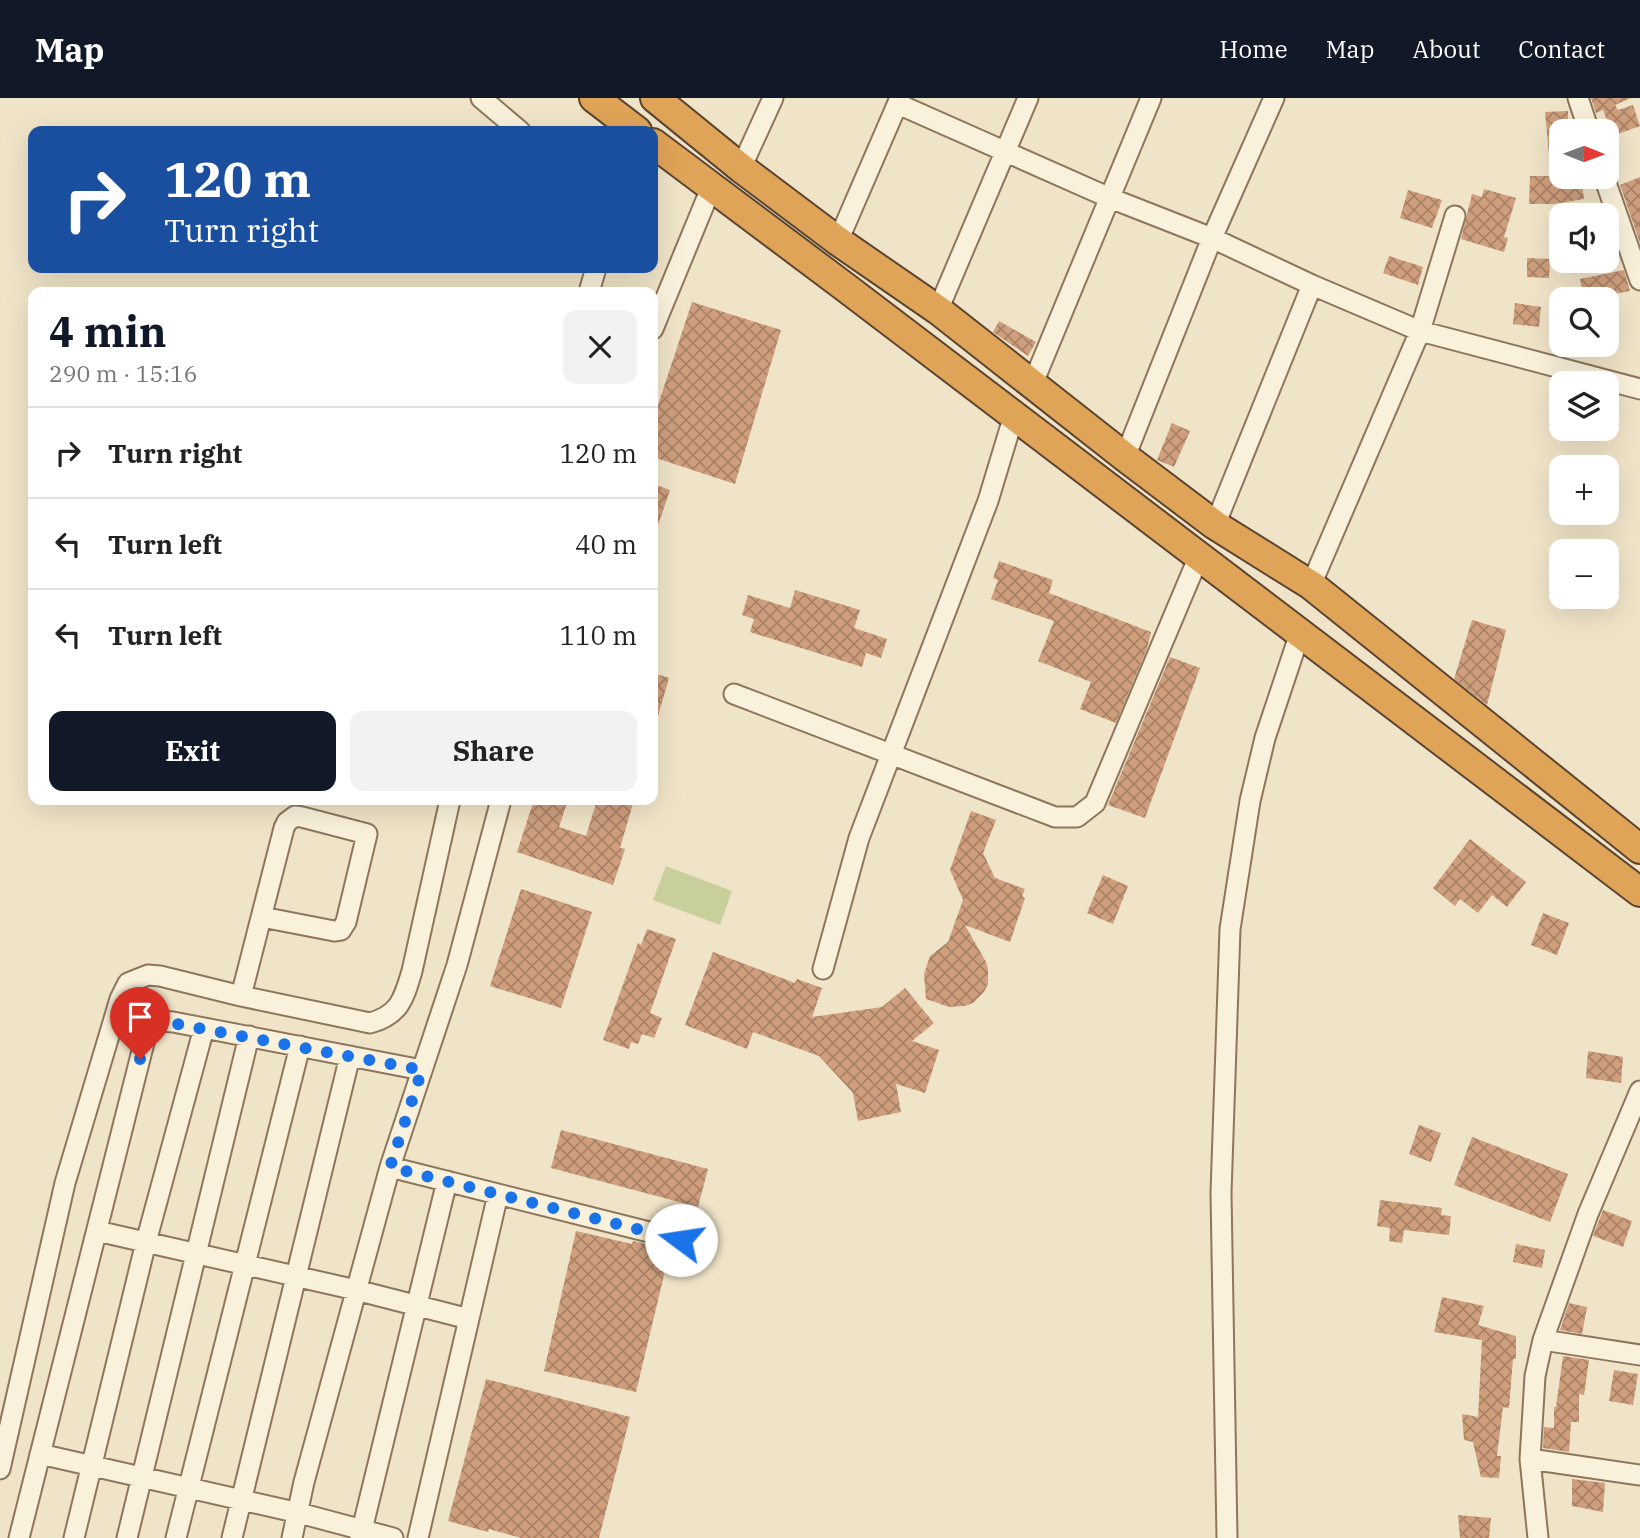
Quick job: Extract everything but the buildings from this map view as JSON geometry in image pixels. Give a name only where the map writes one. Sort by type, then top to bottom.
[{"type":"highway","points":[[594,98],[630,126]]},
{"type":"highway","points":[[659,99],[741,168],[838,241],[937,310],[1215,525],[1311,585],[1640,849]]},
{"type":"highway","points":[[658,147],[1640,892]]},
{"type":"street","points":[[481,98],[514,126]]},
{"type":"street","points":[[741,168],[773,98]]},
{"type":"street","points":[[937,310],[1028,98]]},
{"type":"street","points":[[1033,383],[1152,98]]},
{"type":"street","points":[[1125,457],[1212,238],[1274,98]]},
{"type":"street","points":[[1578,98],[1585,119]]},
{"type":"street","points":[[838,241],[899,101],[1110,198],[1212,238],[1420,331],[1640,388]]},
{"type":"street","points":[[658,317],[710,188]]},
{"type":"street","points":[[1609,189],[1634,246],[1640,280]]},
{"type":"street","points":[[1311,585],[1420,331],[1455,216]]},
{"type":"street","points":[[1215,525],[1312,285]]},
{"type":"street","points":[[823,969],[859,838],[988,501],[1014,415]]},
{"type":"street","points":[[734,694],[1055,817],[1077,817],[1095,803],[1199,556]]},
{"type":"street","points":[[1227,1538],[1221,1193],[1230,929],[1250,801],[1265,738],[1300,633]]},
{"type":"street","points":[[0,1469],[65,1183],[120,999],[128,983],[148,975],[160,976],[370,1023],[386,1019],[404,998],[412,971],[449,805]]},
{"type":"street","points":[[292,1538],[304,1482],[390,1167],[457,965],[500,805]]},
{"type":"street","points":[[241,996],[284,828],[290,818],[302,817],[367,834],[346,922],[341,930],[334,931],[262,917]]},
{"type":"street","points":[[19,1538],[146,1035],[151,1024],[161,1021],[204,1028],[422,1070]]},
{"type":"street","points":[[75,1538],[146,1242],[204,1028]]},
{"type":"street","points":[[127,1538],[249,1037]]},
{"type":"street","points":[[176,1538],[300,1046]]},
{"type":"street","points":[[232,1538],[350,1056]]},
{"type":"street","points":[[1538,1538],[1530,1459],[1535,1376],[1543,1340],[1588,1214],[1640,1091]]},
{"type":"street","points":[[390,1167],[681,1240]]},
{"type":"street","points":[[361,1534],[447,1181]]},
{"type":"street","points":[[418,1538],[498,1194]]},
{"type":"street","points":[[97,1231],[356,1290],[469,1319]]},
{"type":"street","points":[[1543,1340],[1640,1355]]},
{"type":"street","points":[[40,1454],[299,1513],[361,1534],[393,1538]]},
{"type":"street","points":[[1530,1459],[1640,1475]]},
{"type":"green space","points":[[666,866],[732,891],[720,925],[653,900]]},
{"type":"route","points":[[140,1059],[151,1024],[161,1021],[422,1070],[390,1167],[681,1240]]}]
